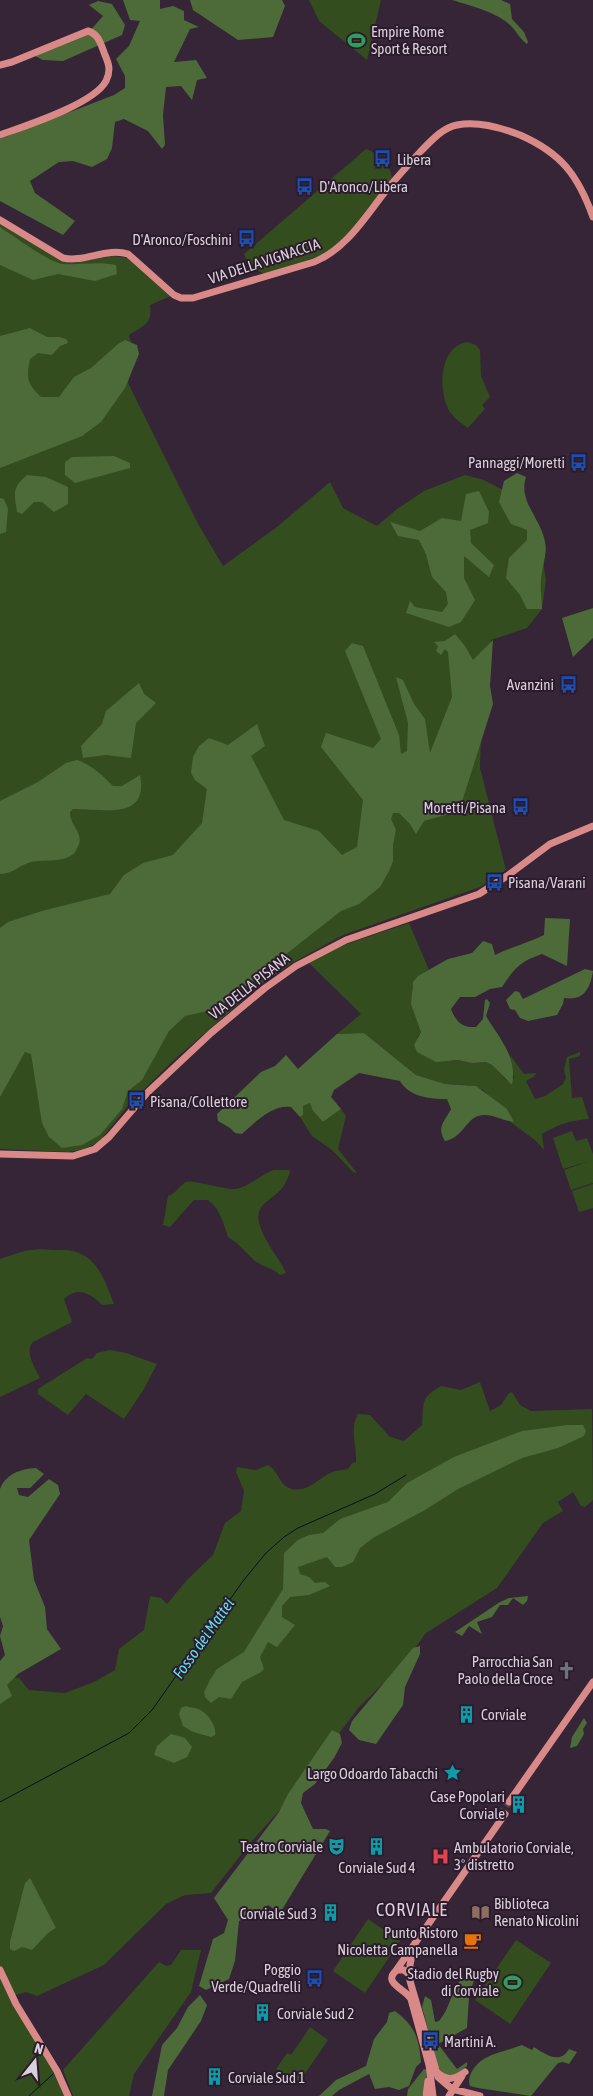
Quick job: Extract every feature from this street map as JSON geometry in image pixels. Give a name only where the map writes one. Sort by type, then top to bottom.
[{"type":"street","points":[[0,65],[12,62],[88,31],[98,37],[110,70],[104,84],[86,99],[66,110],[0,135]]},
{"type":"street","name":"VIA DELLA VIGNACCIA","points":[[0,220],[63,258],[78,259],[119,252],[128,254],[174,294],[181,298],[193,298],[314,262],[328,255],[349,237],[401,172],[428,144],[449,128],[469,124],[488,126],[518,134],[556,156],[572,173],[593,214]]},
{"type":"street","name":"VIA DELLA PISANA","points":[[0,1154],[73,1156],[95,1149],[109,1138],[147,1094],[211,1034],[289,971],[346,940],[479,894],[502,880],[550,844],[593,826]]},
{"type":"street","points":[[513,1799],[593,1682]]},
{"type":"street","points":[[480,2096],[450,2093],[440,2080],[432,2067],[411,1999],[407,1993],[395,1986],[392,1981],[395,1972],[501,1816]]},
{"type":"street","points":[[417,1940],[411,1960],[410,1978],[432,2067],[433,2096]]},
{"type":"street","points":[[0,1970],[16,2004],[58,2073],[68,2096]]},
{"type":"street","points":[[395,1972],[402,1970],[410,1978]]},
{"type":"street","points":[[400,1988],[405,1988],[410,1978]]},
{"type":"street","points":[[432,2067],[442,2076],[451,2079],[465,2072],[450,2093]]},
{"type":"street","points":[[426,2096],[432,2067]]},
{"type":"green space","points":[[123,0],[160,0],[160,9],[173,6],[184,11],[184,20],[199,27],[190,29],[174,62],[196,60],[207,78],[197,80],[192,100],[181,86],[166,87],[163,115],[165,145],[162,149],[148,131],[124,119],[115,122],[112,148],[107,159],[92,167],[73,161],[59,162],[30,181],[35,193],[75,221],[63,235],[0,201],[0,139],[114,95],[125,88],[125,76],[116,59],[129,46],[140,21],[130,20]]},
{"type":"green space","points":[[190,0],[282,0],[285,6],[273,37],[238,40],[193,10]]},
{"type":"green space","name":"Empire Rome Sport & Resort","points":[[309,0],[381,0],[367,60],[319,21]]},
{"type":"green space","points":[[452,0],[501,0],[510,4],[512,19],[524,32],[527,44],[511,26],[499,17]]},
{"type":"green space","points":[[98,1],[112,4],[125,25],[122,35],[63,61],[43,60],[35,56],[89,32],[103,16],[89,5]]},
{"type":"green space","points":[[366,149],[383,160],[389,168],[392,178],[347,235],[326,254],[265,274],[247,260],[244,254]]},
{"type":"green space","points":[[0,222],[61,261],[73,263],[113,256],[128,258],[171,296],[150,305],[150,316],[146,324],[129,335],[134,355],[128,383],[197,522],[223,566],[277,527],[330,482],[343,508],[377,526],[397,509],[424,491],[465,475],[484,480],[505,491],[541,550],[546,580],[542,609],[527,628],[491,640],[483,669],[480,768],[506,870],[480,887],[343,935],[292,963],[263,983],[176,1058],[131,1102],[95,1144],[81,1150],[68,1152],[0,1149]]},
{"type":"green space","points":[[0,227],[41,254],[57,262],[63,264],[103,263],[116,265],[117,274],[95,281],[58,274],[33,280],[0,265]]},
{"type":"green space","points":[[30,328],[47,337],[66,339],[68,343],[60,346],[52,355],[38,353],[30,359],[28,376],[30,384],[41,397],[59,397],[74,377],[91,368],[125,340],[137,345],[139,354],[125,388],[101,422],[82,436],[0,468],[0,336]]},
{"type":"green space","points":[[467,342],[476,345],[480,350],[481,376],[490,397],[482,405],[485,409],[468,428],[450,412],[446,404],[442,383],[443,372],[450,352],[457,346]]},
{"type":"green space","points":[[114,456],[130,463],[130,468],[75,483],[65,475],[65,462],[72,457]]},
{"type":"green space","points":[[517,473],[526,477],[524,486],[527,502],[543,533],[546,547],[541,576],[542,609],[527,609],[520,595],[506,578],[509,558],[527,540],[527,530],[511,524],[499,502],[504,481]]},
{"type":"green space","points":[[27,475],[46,477],[68,487],[68,504],[54,512],[42,502],[34,502],[22,514],[17,512],[15,500],[16,487]]},
{"type":"green space","points":[[479,491],[489,512],[488,523],[470,530],[471,543],[494,565],[489,577],[464,556],[464,578],[475,600],[461,622],[449,627],[406,613],[410,601],[415,607],[442,612],[448,604],[446,592],[432,577],[426,554],[419,540],[398,536],[390,522],[420,531],[442,518],[461,521],[466,494]]},
{"type":"green space","points":[[0,498],[4,499],[8,509],[6,532],[0,534]]},
{"type":"green space","points":[[593,608],[593,638],[573,657],[562,618]]},
{"type":"green space","points":[[455,634],[473,660],[493,640],[490,686],[493,704],[459,811],[424,821],[416,834],[410,824],[399,813],[393,813],[391,819],[396,830],[393,845],[393,861],[380,887],[359,904],[341,911],[216,1009],[185,1016],[169,1031],[142,1080],[128,1091],[122,1109],[100,1135],[82,1145],[62,1148],[49,1137],[42,1123],[31,1054],[25,1052],[0,1097],[0,928],[8,922],[42,911],[110,894],[124,875],[143,863],[173,855],[202,823],[207,789],[195,780],[191,773],[193,757],[199,746],[209,738],[228,745],[257,724],[265,746],[251,756],[284,820],[319,831],[342,855],[357,847],[363,800],[321,747],[326,733],[373,748],[381,739],[345,651],[352,643],[363,646],[399,735],[401,754],[407,751],[408,723],[396,677],[403,680],[414,704],[425,719],[430,753],[452,697],[448,652],[445,649],[441,655],[436,651],[438,646],[434,642],[445,641]]},
{"type":"green space","points":[[139,683],[144,694],[156,703],[136,723],[131,758],[106,755],[83,758],[81,746],[102,724],[106,711]]},
{"type":"green space","points":[[77,760],[101,774],[113,786],[122,786],[140,775],[141,790],[137,800],[130,806],[121,809],[73,809],[70,812],[70,816],[80,840],[74,853],[64,859],[31,862],[9,873],[0,874],[0,801],[38,782],[66,763]]},
{"type":"green space","points":[[545,918],[570,919],[567,966],[542,954],[518,966],[502,987],[490,989],[475,997],[460,997],[451,1009],[460,1023],[476,1027],[483,1019],[485,1000],[487,999],[490,1003],[486,1016],[502,1040],[510,1057],[513,1075],[512,1085],[492,1065],[486,1062],[472,1063],[458,1060],[436,1062],[417,1052],[414,1045],[421,1032],[411,1004],[413,982],[418,976],[448,959],[472,953],[483,941],[492,944],[495,955],[538,938],[544,935]]},
{"type":"green space","points":[[409,923],[429,970],[416,979],[412,989],[421,1032],[417,1038],[451,1061],[486,1062],[492,1065],[507,1081],[514,1078],[510,1055],[524,1074],[536,1073],[535,1076],[526,1081],[535,1099],[545,1096],[563,1084],[566,1077],[564,1070],[567,1057],[580,1052],[580,1056],[569,1059],[572,1098],[582,1097],[589,1119],[576,1120],[542,1134],[544,1150],[535,1140],[509,1121],[513,1122],[507,1109],[494,1101],[483,1090],[469,1085],[445,1084],[416,1075],[364,1033],[337,1034],[361,1014],[309,963],[335,948]]},
{"type":"green space","points":[[585,969],[593,971],[588,988],[577,998],[564,998],[557,1015],[528,1021],[520,1018],[515,1010],[510,1009],[506,1000],[515,991],[519,992],[523,999]]},
{"type":"green space","points":[[364,1033],[416,1075],[445,1084],[476,1086],[507,1109],[514,1122],[491,1116],[477,1116],[457,1136],[445,1141],[441,1128],[451,1109],[447,1099],[420,1096],[409,1091],[400,1081],[359,1073],[334,1090],[331,1097],[341,1109],[323,1122],[313,1111],[310,1103],[303,1106],[303,1115],[300,1117],[291,1107],[278,1108],[271,1111],[258,1119],[242,1134],[235,1133],[218,1121],[217,1114],[261,1072],[275,1066],[286,1055],[298,1069],[337,1034]]},
{"type":"green space","points":[[311,1102],[313,1111],[323,1122],[341,1109],[346,1116],[338,1149],[357,1173],[353,1172],[332,1150],[312,1136],[300,1117],[303,1115],[303,1106]]},
{"type":"green space","points":[[572,1131],[576,1141],[587,1138],[593,1154],[593,1183],[571,1190],[564,1170],[589,1161],[563,1169],[553,1138]]},
{"type":"green space","points":[[274,1170],[289,1170],[290,1172],[283,1187],[259,1211],[259,1220],[266,1239],[286,1273],[280,1275],[258,1263],[228,1237],[219,1212],[208,1200],[194,1200],[170,1227],[163,1225],[168,1196],[186,1182],[236,1189]]},
{"type":"green space","points":[[593,1184],[593,1208],[579,1212],[572,1191]]},
{"type":"green space","points":[[39,1249],[67,1250],[86,1256],[93,1262],[103,1278],[114,1304],[102,1305],[89,1294],[79,1292],[69,1295],[64,1299],[72,1322],[33,1342],[31,1346],[31,1360],[40,1378],[0,1397],[0,1259],[24,1251]]},
{"type":"green space","points":[[110,1350],[126,1353],[157,1364],[144,1389],[124,1419],[86,1394],[68,1415],[38,1394],[38,1389],[87,1358],[92,1359],[97,1353]]},
{"type":"green space","points":[[480,1382],[490,1411],[501,1405],[509,1393],[512,1392],[520,1405],[531,1411],[592,1409],[593,1500],[585,1507],[581,1506],[573,1492],[558,1502],[563,1511],[543,1523],[497,1588],[426,1633],[403,1664],[359,1707],[287,1802],[251,1842],[211,1893],[185,1895],[166,1904],[104,1965],[37,1996],[26,1992],[16,1995],[7,1990],[59,2079],[66,2096],[0,2096],[0,1676],[19,1678],[29,1690],[65,1693],[94,1682],[115,1670],[119,1649],[144,1630],[150,1596],[161,1598],[167,1604],[186,1581],[213,1555],[225,1523],[241,1511],[244,1491],[236,1472],[237,1467],[256,1470],[268,1465],[274,1470],[285,1486],[295,1489],[305,1488],[330,1473],[348,1469],[352,1463],[356,1462],[354,1426],[358,1414],[370,1415],[390,1437],[404,1441],[422,1425],[424,1401],[434,1390],[441,1386],[461,1390]]},
{"type":"green space","points":[[583,1425],[586,1431],[584,1436],[558,1448],[522,1458],[458,1489],[425,1510],[373,1538],[360,1548],[353,1562],[342,1567],[335,1567],[327,1557],[298,1567],[300,1574],[309,1577],[315,1583],[325,1582],[330,1586],[309,1595],[290,1597],[282,1606],[282,1617],[295,1625],[277,1647],[268,1642],[260,1657],[264,1669],[242,1682],[231,1699],[219,1697],[211,1703],[205,1697],[204,1692],[217,1669],[244,1652],[283,1589],[284,1553],[298,1540],[309,1535],[323,1533],[340,1519],[388,1502],[407,1483],[454,1457],[522,1431]]},
{"type":"green space","points":[[36,1468],[44,1474],[30,1488],[17,1488],[19,1495],[28,1497],[49,1479],[58,1485],[60,1494],[29,1540],[34,1580],[45,1607],[47,1629],[61,1649],[18,1674],[7,1685],[12,1696],[0,1704],[0,1661],[5,1655],[0,1636],[3,1626],[0,1617],[0,1489],[14,1473]]},
{"type":"green space","points":[[528,1596],[527,1601],[523,1605],[513,1598],[508,1605],[500,1605],[492,1617],[477,1622],[482,1634],[469,1626],[462,1636],[455,1632],[500,1602],[509,1598]]},
{"type":"green space","points":[[420,1646],[420,1654],[405,1687],[403,1705],[376,1744],[359,1740],[349,1730],[352,1721],[413,1648]]},
{"type":"green space","points":[[186,1706],[198,1709],[208,1716],[213,1724],[215,1735],[211,1737],[193,1732],[183,1726],[179,1714],[181,1708]]},
{"type":"green space","points":[[584,1718],[587,1723],[583,1729],[584,1734],[577,1746],[570,1748],[572,1737]]},
{"type":"green space","points":[[332,1730],[340,1734],[342,1743],[334,1758],[315,1784],[303,1793],[301,1803],[313,1829],[326,1829],[330,1831],[280,1913],[268,1905],[254,1918],[248,1917],[239,1921],[235,1961],[229,1979],[206,1990],[199,1986],[213,1939],[224,1933],[228,1920],[214,1898],[279,1812],[288,1794]]},
{"type":"green space","points":[[171,1734],[185,1738],[192,1747],[187,1757],[174,1763],[154,1755],[157,1746]]},
{"type":"green space","points":[[30,1878],[56,1928],[48,1933],[32,1950],[22,1947],[14,1951],[10,1949],[10,1942],[25,1883]]},
{"type":"green space","points":[[368,1919],[400,1941],[365,1993],[333,1971]]},
{"type":"green space","name":"Stadio del Rugby di Corviale","points":[[516,1940],[551,1963],[510,2024],[475,2000]]},
{"type":"green space","points":[[181,1950],[201,1950],[191,1992],[134,2074],[129,2096],[73,2096],[63,2070],[159,1962],[166,1966],[171,1965]]},
{"type":"green space","points":[[466,1974],[472,1976],[474,1980],[469,1997],[467,2028],[438,2044],[457,2069],[467,2062],[467,2066],[454,2076],[445,2075],[438,2067],[422,2007],[425,1996],[431,2000],[435,2022],[439,2021],[457,1986]]},
{"type":"green space","points":[[200,1995],[207,2005],[201,2021],[168,2070],[164,2096],[152,2096],[162,2045],[177,2028],[188,2007]]},
{"type":"green space","points":[[395,2011],[411,2027],[419,2046],[421,2062],[416,2067],[409,2086],[399,2090],[389,2087],[375,2089],[369,2074],[339,2090],[332,2096],[319,2096],[336,2080],[366,2066],[374,2039],[387,2022],[389,2013]]},
{"type":"green space","points":[[310,2027],[328,2040],[298,2084],[276,2069],[287,2053],[291,2055]]},
{"type":"green space","points":[[522,2045],[532,2050],[534,2047],[552,2057],[561,2056],[569,2049],[577,2052],[569,2064],[558,2063],[531,2096],[470,2086],[470,2075],[481,2061],[491,2055]]},
{"type":"green space","points":[[424,2069],[427,2070],[426,2086],[422,2096],[407,2096],[408,2089]]},
{"type":"waterway","name":"Fosso dei Mattei","points":[[0,1802],[129,1733],[152,1710],[243,1581],[266,1553],[284,1537],[298,1528],[375,1494],[406,1475]]},
{"type":"waterway","points":[[29,2096],[53,2074]]},
{"type":"tunnel","points":[[500,1815],[509,1802]]},
{"type":"place","name":"Empire Rome Sport & Resort","points":[[357,40]]},
{"type":"place","name":"Libera","points":[[383,159]]},
{"type":"place","name":"D'Aronco/Libera","points":[[305,186]]},
{"type":"place","name":"D'Aronco/Foschini","points":[[246,239]]},
{"type":"place","name":"Pannaggi/Moretti","points":[[579,462]]},
{"type":"place","name":"Avanzini","points":[[568,684]]},
{"type":"place","name":"Moretti/Pisana","points":[[520,807]]},
{"type":"place","name":"Pisana/Varani","points":[[494,882]]},
{"type":"place","name":"Pisana/Collettore","points":[[136,1101]]},
{"type":"place","name":"Parrocchia San Paolo della Croce","points":[[567,1670]]},
{"type":"place","name":"Corviale","points":[[467,1714]]},
{"type":"place","name":"Largo Odoardo Tabacchi","points":[[452,1773]]},
{"type":"place","name":"Case Popolari Corviale","points":[[519,1805]]},
{"type":"place","name":"Teatro Corviale","points":[[337,1846]]},
{"type":"place","name":"Corviale Sud 4","points":[[377,1846]]},
{"type":"place","name":"Ambulatorio Corviale, 3° distretto","points":[[440,1856]]},
{"type":"place","name":"Biblioteca Renato Nicolini","points":[[480,1912]]},
{"type":"place","name":"Corviale Sud 3","points":[[331,1913]]},
{"type":"place","name":"Punto Ristoro Nicoletta Campanella","points":[[472,1941]]},
{"type":"place","name":"Poggio Verde/Quadrelli","points":[[315,1978]]},
{"type":"place","name":"Stadio del Rugby di Corviale","points":[[513,1982]]},
{"type":"place","name":"Corviale Sud 2","points":[[263,2013]]},
{"type":"place","name":"Martini A.","points":[[430,2041]]},
{"type":"place","name":"Corviale Sud 1","points":[[214,2077]]},
{"type":"district","name":"CORVIALE","points":[[412,1909]]}]
